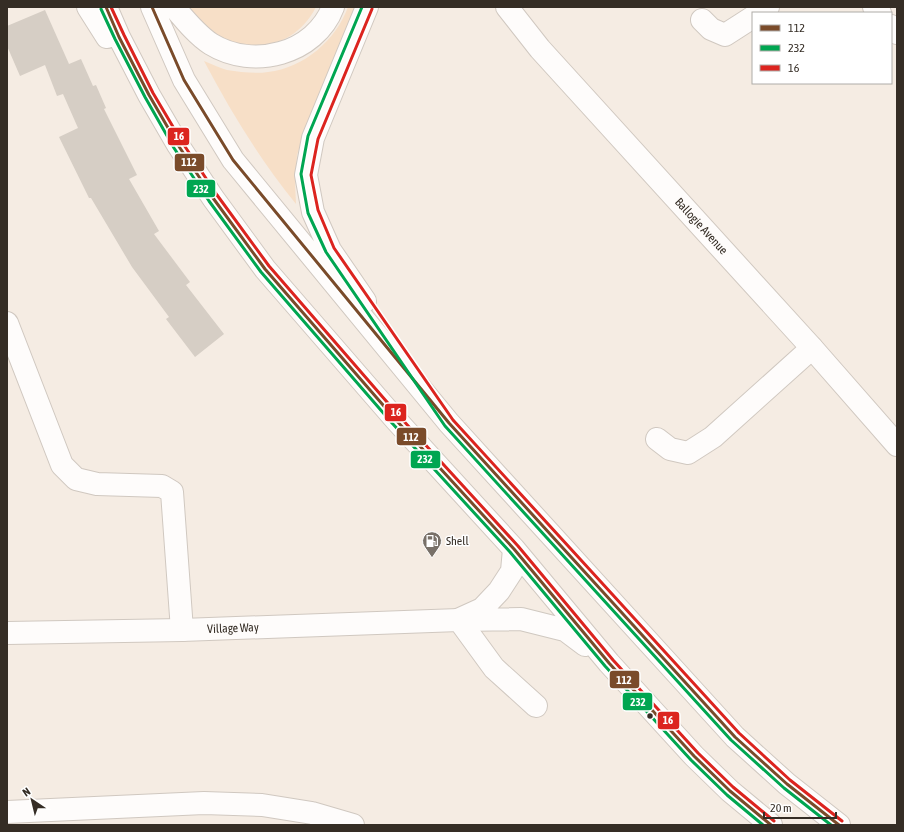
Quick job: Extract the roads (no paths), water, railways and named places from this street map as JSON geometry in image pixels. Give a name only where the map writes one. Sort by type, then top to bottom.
[{"type":"main road","points":[[88,7],[213,198],[265,269],[396,420],[514,548],[609,662],[694,756],[730,791],[771,825]]},
{"type":"main road","points":[[106,7],[119,37],[178,145]]},
{"type":"main road","points":[[152,7],[184,80],[233,160],[449,423],[735,737],[787,784],[839,825]]},
{"type":"main road","points":[[174,7],[190,25],[211,44],[232,54],[256,58],[280,54],[301,45],[329,17],[333,7]]},
{"type":"main road","points":[[367,7],[313,138],[306,175],[313,212],[330,250],[449,423]]},
{"type":"main road","name":"Ballogie Avenue","points":[[507,7],[540,49],[812,348],[897,445]]},
{"type":"main road","points":[[702,20],[711,28],[725,35],[752,18]]},
{"type":"main road","points":[[7,323],[62,465],[76,479],[97,484],[162,486],[172,492],[182,630]]},
{"type":"main road","points":[[657,439],[670,449],[688,453],[713,437],[812,348]]},
{"type":"main road","points":[[514,548],[512,571],[499,591],[482,609],[459,620],[494,668],[536,706]]},
{"type":"main road","name":"Village Way","points":[[7,633],[182,630],[459,620],[521,620],[565,630],[609,662]]},
{"type":"main road","points":[[7,812],[219,803],[262,805],[312,813],[353,825]]},
{"type":"place","name":"Shell","points":[[432,558]]}]
